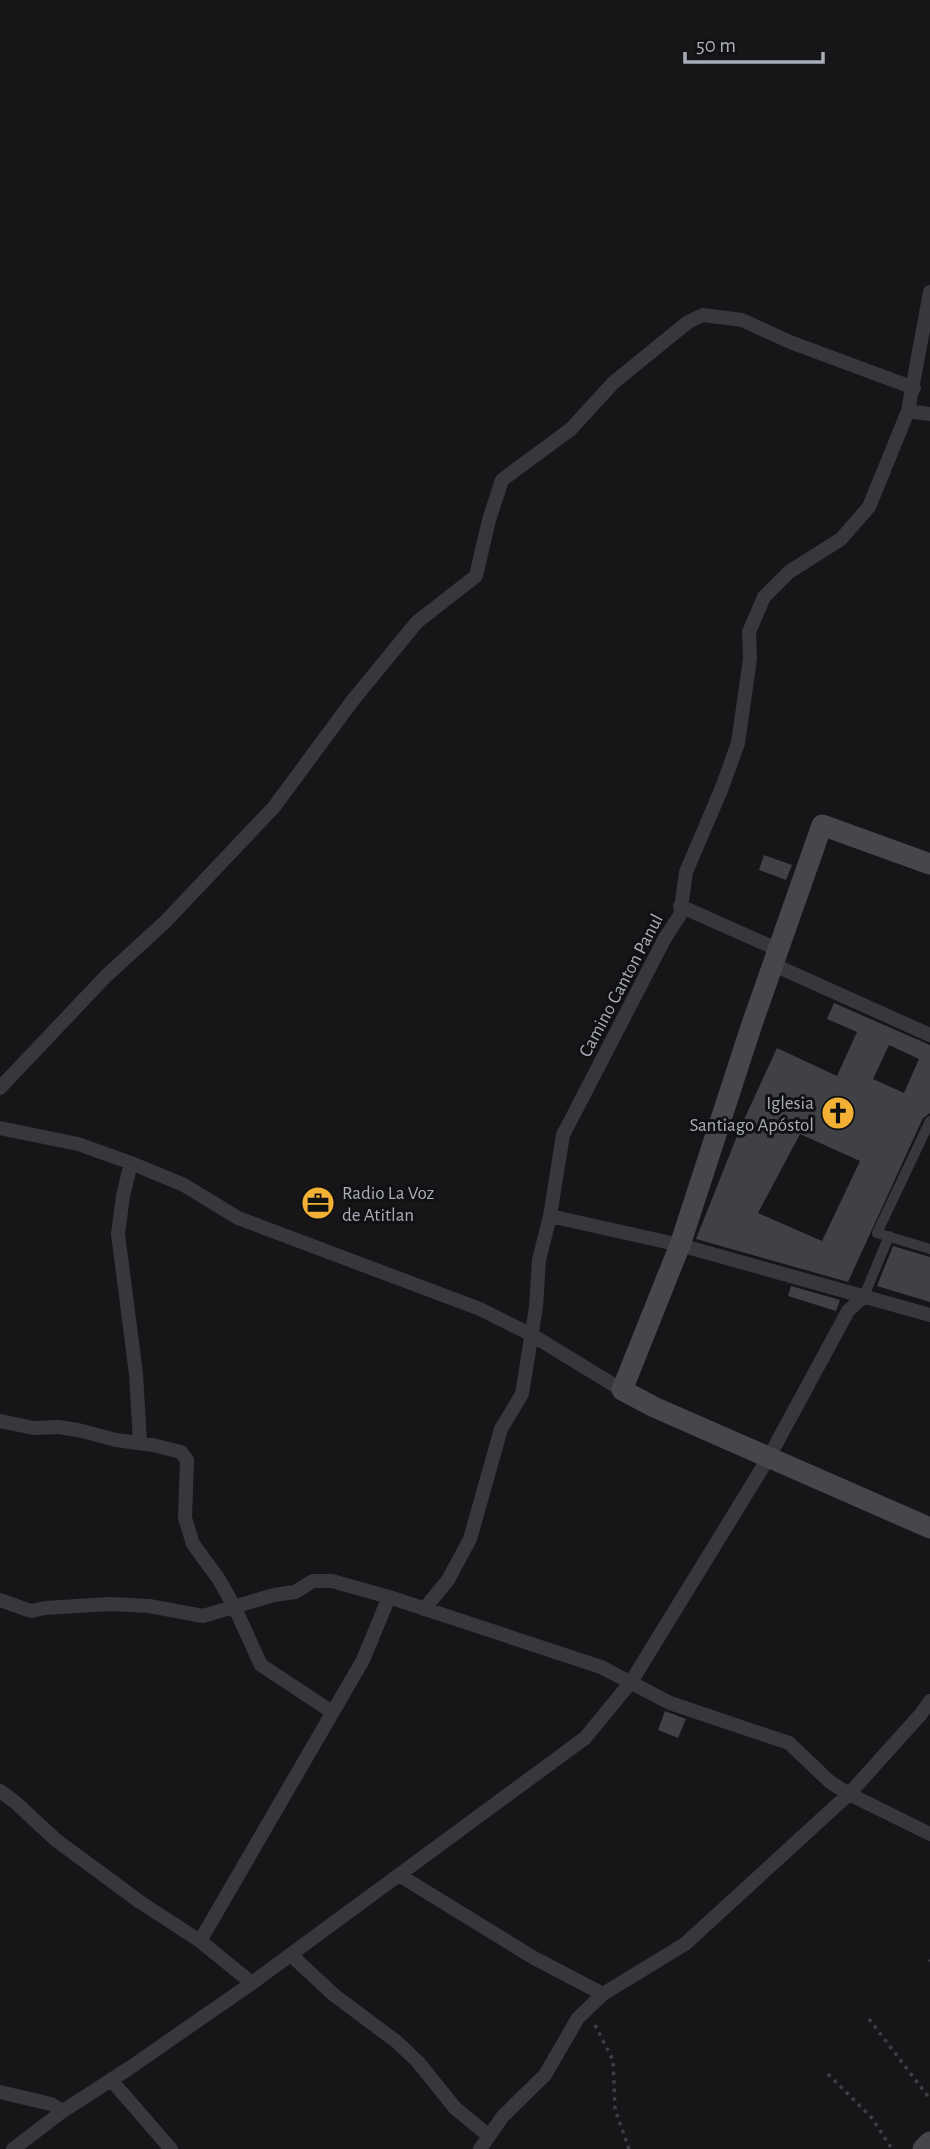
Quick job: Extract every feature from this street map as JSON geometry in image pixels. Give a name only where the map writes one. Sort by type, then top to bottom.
[{"type":"main road","points":[[930,864],[822,825],[680,1245],[622,1390],[654,1407],[930,1528]]},
{"type":"main road","points":[[923,2149],[930,2142]]},
{"type":"street","name":"Camino Canton Panul","points":[[424,1609],[448,1580],[470,1539],[501,1429],[522,1394],[532,1335],[539,1260],[550,1216],[563,1135],[665,938],[680,915],[686,872],[738,743],[750,659],[749,632],[764,597],[789,572],[841,539],[869,507],[908,411],[930,292]]},
{"type":"street","points":[[0,1088],[105,977],[164,922],[274,807],[353,700],[416,622],[476,576],[502,480],[571,429],[613,383],[688,322],[703,315],[742,320],[790,342],[914,388]]},
{"type":"street","points":[[908,411],[930,414]]},
{"type":"street","points":[[680,906],[776,958],[930,1035]]},
{"type":"street","points":[[930,1121],[877,1233],[930,1249]]},
{"type":"street","points":[[0,1128],[78,1144],[131,1163],[184,1185],[238,1218],[481,1308],[532,1335],[622,1390]]},
{"type":"street","points":[[131,1163],[118,1234],[136,1374],[140,1443]]},
{"type":"street","points":[[550,1216],[680,1245],[930,1315]]},
{"type":"street","points":[[13,2149],[63,2111],[252,1983],[585,1738],[631,1682],[769,1457],[848,1311],[864,1296],[889,1236]]},
{"type":"street","points":[[0,1421],[34,1428],[78,1430],[181,1452],[187,1460],[185,1518],[193,1545],[218,1578],[234,1606],[261,1665],[332,1712]]},
{"type":"street","points":[[0,1600],[31,1611],[110,1604],[149,1606],[203,1616],[274,1595],[295,1592],[313,1581],[332,1581],[389,1597],[601,1667],[670,1703],[789,1742],[830,1782],[930,1834]]},
{"type":"street","points":[[200,1941],[363,1660],[389,1597]]},
{"type":"street","points":[[480,2149],[503,2116],[545,2075],[578,2018],[587,2009],[603,1994],[685,1944],[849,1794],[930,1701]]},
{"type":"street","points":[[0,1791],[56,1840],[129,1895],[200,1941],[252,1983]]},
{"type":"street","points":[[399,1875],[534,1958],[603,1994]]},
{"type":"street","points":[[290,1955],[334,1995],[397,2042],[418,2062],[455,2108],[489,2136]]},
{"type":"street","points":[[111,2080],[171,2149]]},
{"type":"street","points":[[0,2092],[51,2104],[63,2111]]},
{"type":"path","points":[[587,2009],[612,2060],[615,2109],[629,2149]]},
{"type":"path","points":[[869,2019],[930,2099]]},
{"type":"path","points":[[828,2074],[871,2117],[892,2149]]},
{"type":"building","points":[[764,855],[792,865],[786,880],[759,870]]},
{"type":"building","points":[[834,1003],[930,1045],[930,1113],[923,1118],[848,1282],[696,1239],[741,1126],[777,1048],[837,1076],[857,1032],[827,1019]],"holes":[[[889,1045],[919,1059],[904,1093],[873,1079]],[[800,1134],[860,1161],[822,1241],[758,1213]]]},
{"type":"building","points":[[893,1246],[930,1257],[930,1302],[877,1286]]},
{"type":"building","points":[[791,1286],[840,1300],[836,1311],[788,1296]]},
{"type":"building","points":[[665,1711],[686,1719],[678,1738],[658,1730]]},
{"type":"place","name":"Iglesia Santiago Apóstol","points":[[838,1113]]},
{"type":"place","name":"Radio La Voz de Atitlan","points":[[318,1203]]}]
